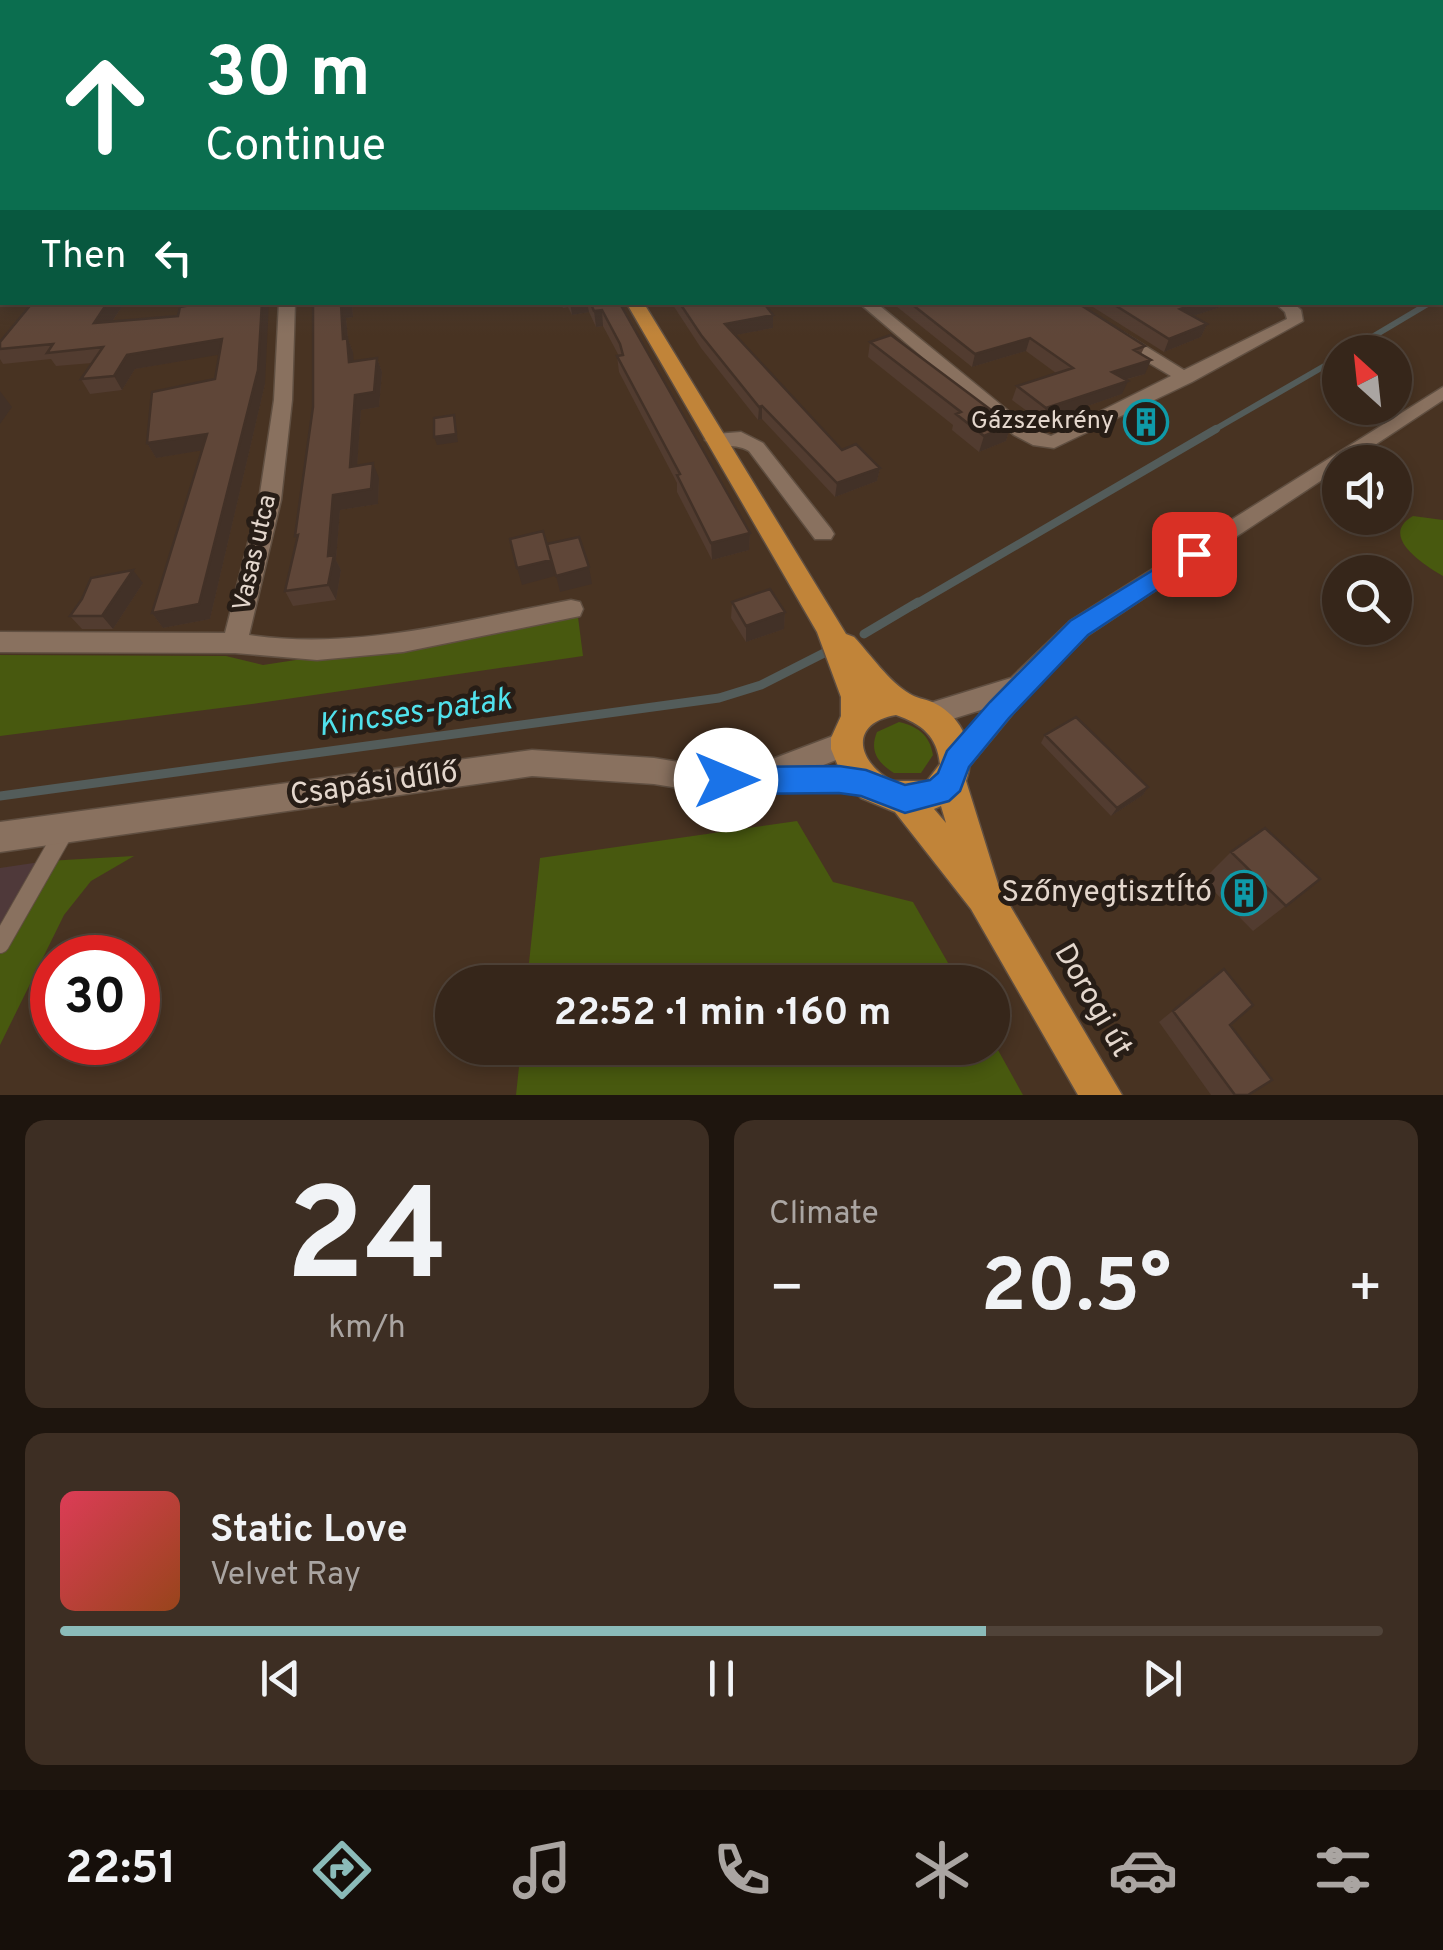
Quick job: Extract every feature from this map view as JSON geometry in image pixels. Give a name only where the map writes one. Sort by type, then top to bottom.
[{"type":"main road","points":[[636,305],[714,440],[856,668],[897,702],[930,714],[950,734],[953,771],[938,792],[905,799],[884,794],[855,771],[851,730],[856,668]]},
{"type":"main road","points":[[851,730],[868,707],[897,702]]},
{"type":"main road","name":"Dorogi út","points":[[953,771],[984,896]]},
{"type":"main road","name":"Dorogi út","points":[[905,799],[984,896],[1101,1095]]},
{"type":"street","name":"Vasas utca","points":[[287,305],[283,400],[270,500],[235,643],[270,650],[322,650],[571,609]]},
{"type":"street","points":[[869,305],[1021,431],[1047,442],[1065,439],[1287,326],[1296,316],[1284,305]]},
{"type":"street","points":[[1107,330],[1186,378]]},
{"type":"street","points":[[953,771],[1021,686],[1079,628],[1443,392]]},
{"type":"street","points":[[714,440],[742,438],[756,447],[823,534]]},
{"type":"street","points":[[0,642],[235,643]]},
{"type":"street","points":[[930,714],[1021,686]]},
{"type":"street","name":"Csapási dűlő","points":[[750,781],[851,730]]},
{"type":"street","name":"Csapási dűlő","points":[[0,837],[532,763],[750,781],[839,779],[866,783]]},
{"type":"lane","points":[[0,944],[66,828]]},
{"type":"shaded area","points":[[47,861],[0,945],[0,868]]},
{"type":"green space","points":[[1412,517],[1443,520],[1443,576],[1416,557],[1402,541],[1401,535],[1412,535]]},
{"type":"green space","points":[[578,617],[583,656],[0,736],[0,655],[226,656],[263,665]]},
{"type":"green space","points":[[899,722],[917,729],[929,742],[933,755],[921,773],[894,773],[876,756],[877,732]]},
{"type":"green space","points":[[797,821],[833,882],[913,902],[949,965],[529,965],[540,858]]},
{"type":"green space","points":[[134,856],[91,881],[64,915],[54,935],[30,935],[30,984],[0,1045],[0,945],[47,861]]},
{"type":"green space","points":[[519,1065],[1006,1065],[1023,1095],[516,1095]]},
{"type":"building","points":[[31,305],[106,305],[94,323],[178,316],[180,307],[190,305],[262,305],[258,370],[199,604],[152,613],[207,434],[147,443],[152,392],[215,379],[222,339],[127,355],[114,376],[81,379],[103,347],[47,353],[53,344],[0,349],[0,342]]},
{"type":"building","points":[[313,305],[341,305],[349,362],[377,358],[374,392],[355,395],[350,467],[373,463],[371,489],[333,495],[328,556],[334,555],[328,585],[285,591],[298,535],[295,536],[313,407]]},
{"type":"building","points":[[591,305],[621,305],[750,533],[711,543],[677,475],[680,474],[617,356],[623,355],[620,344],[602,310],[594,311]]},
{"type":"building","points":[[681,305],[765,305],[773,315],[725,324],[842,450],[856,444],[880,468],[837,483],[759,407]]},
{"type":"building","points":[[913,305],[1081,305],[1145,346],[1134,350],[1151,360],[1112,372],[1128,381],[1046,408],[1017,386],[1073,368],[1030,338],[975,354]]},
{"type":"building","points":[[1115,305],[1193,305],[1180,309],[1207,324],[1169,339]]},
{"type":"building","points":[[891,335],[1011,425],[984,436],[956,414],[961,412],[870,342]]},
{"type":"building","points":[[454,415],[456,434],[434,437],[434,418]]},
{"type":"building","points":[[543,531],[551,560],[517,568],[510,539]]},
{"type":"building","points":[[579,537],[589,567],[556,576],[547,544]]},
{"type":"building","points":[[133,570],[102,616],[70,616],[91,578]]},
{"type":"building","points":[[770,589],[785,612],[746,626],[732,602]]},
{"type":"building","points":[[1076,717],[1148,787],[1117,808],[1045,735]]},
{"type":"building","points":[[1265,828],[1320,879],[1286,906],[1231,852]]},
{"type":"building","points":[[1224,969],[1253,1005],[1230,1025],[1272,1080],[1248,1095],[1235,1095],[1173,1011]]},
{"type":"waterway","name":"Kincses-patak","points":[[1376,335],[1426,305]]},
{"type":"waterway","name":"Kincses-patak","points":[[1212,431],[1322,367]]},
{"type":"waterway","name":"Kincses-patak","points":[[914,605],[1216,429]]},
{"type":"waterway","name":"Kincses-patak","points":[[864,634],[918,602]]},
{"type":"waterway","name":"Kincses-patak","points":[[0,796],[719,698],[761,685],[828,651]]},
{"type":"place","name":"Gázszekrény","points":[[1146,422]]},
{"type":"place","name":"SzőnyegtisztÍtó","points":[[1244,893]]},
{"type":"route","points":[[726,780],[839,779],[866,783],[884,794],[905,799],[938,792],[950,781],[957,760],[1021,686],[1079,628],[1194,554]]}]
